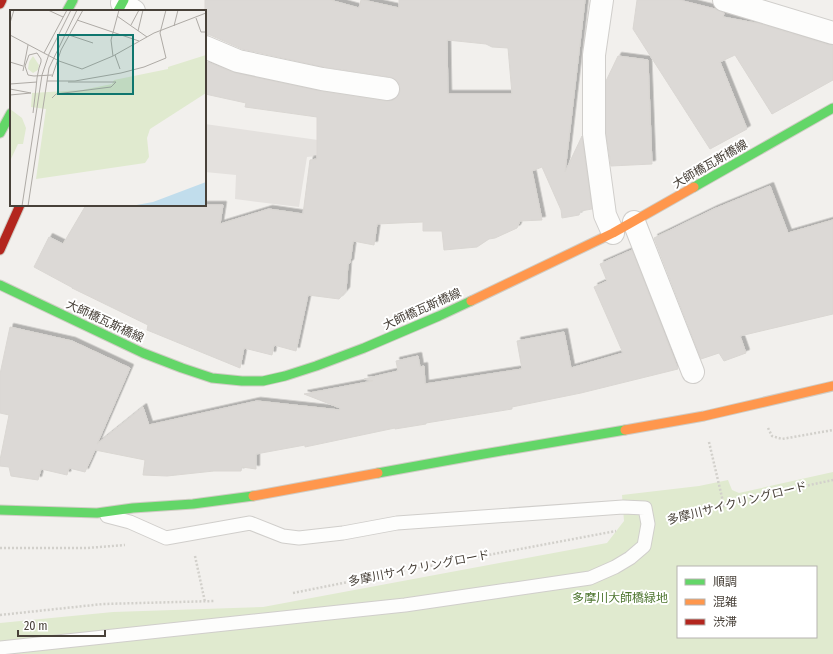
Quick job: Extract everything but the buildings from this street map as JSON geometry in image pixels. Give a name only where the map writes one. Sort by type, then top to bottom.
[{"type":"main road","points":[[0,4],[2,0]]},
{"type":"main road","points":[[68,10],[74,0]]},
{"type":"main road","name":"大師橋瓦斯橋線","points":[[0,285],[143,352],[182,368],[212,378],[242,381],[263,380],[285,376],[364,348],[439,316],[613,233],[833,108]]},
{"type":"main road","points":[[0,133],[10,115]]},
{"type":"main road","points":[[0,250],[20,206]]},
{"type":"main road","points":[[0,510],[97,513],[133,508],[193,504],[256,496],[472,456],[704,416],[833,386]]},
{"type":"street","points":[[602,0],[594,55],[594,134],[605,215],[613,233]]},
{"type":"street","points":[[724,0],[833,33]]},
{"type":"street","points":[[206,47],[238,61],[322,79],[388,89]]},
{"type":"street","points":[[634,222],[693,372]]},
{"type":"lane","points":[[0,648],[405,605],[590,578],[615,567],[630,558],[644,546],[648,524],[645,508],[623,507],[397,523],[343,533],[299,538],[283,536],[250,523],[166,538],[130,522],[97,513]]},
{"type":"path","points":[[764,422],[772,436],[782,439],[833,430]]},
{"type":"path","points":[[709,442],[724,506]]},
{"type":"path","name":"多摩川サイクリングロード","points":[[292,593],[602,534],[724,506],[740,500],[833,480]]},
{"type":"path","points":[[0,548],[87,548],[126,545]]},
{"type":"path","points":[[195,552],[205,602]]},
{"type":"path","points":[[0,615],[103,604],[219,601]]},
{"type":"green space","name":"多摩川大師橋緑地","points":[[833,472],[833,654],[0,654],[0,623],[113,612],[263,607],[607,543],[624,521],[622,495],[699,486],[728,480],[732,490],[739,493]]},
{"type":"shaded area","points":[[206,124],[318,140],[317,156],[307,157],[299,207],[235,199],[236,175],[206,172]]},
{"type":"traffic: fast","points":[[68,10],[73,0]]},
{"type":"traffic: fast","points":[[119,10],[124,0]]},
{"type":"traffic: fast","points":[[694,187],[833,108]]},
{"type":"traffic: fast","points":[[0,133],[10,115]]},
{"type":"traffic: fast","points":[[0,285],[143,353],[212,378],[242,381],[263,381],[316,366],[364,348],[471,301]]},
{"type":"traffic: fast","points":[[378,473],[625,430]]},
{"type":"traffic: fast","points":[[0,510],[97,513],[133,508],[193,504],[253,496]]},
{"type":"traffic: slow","points":[[471,301],[613,233],[694,187]]},
{"type":"traffic: slow","points":[[625,430],[704,416],[833,386]]},
{"type":"traffic: slow","points":[[253,496],[378,473]]},
{"type":"traffic: jam","points":[[0,4],[2,0]]},
{"type":"traffic: jam","points":[[0,250],[20,206]]}]
